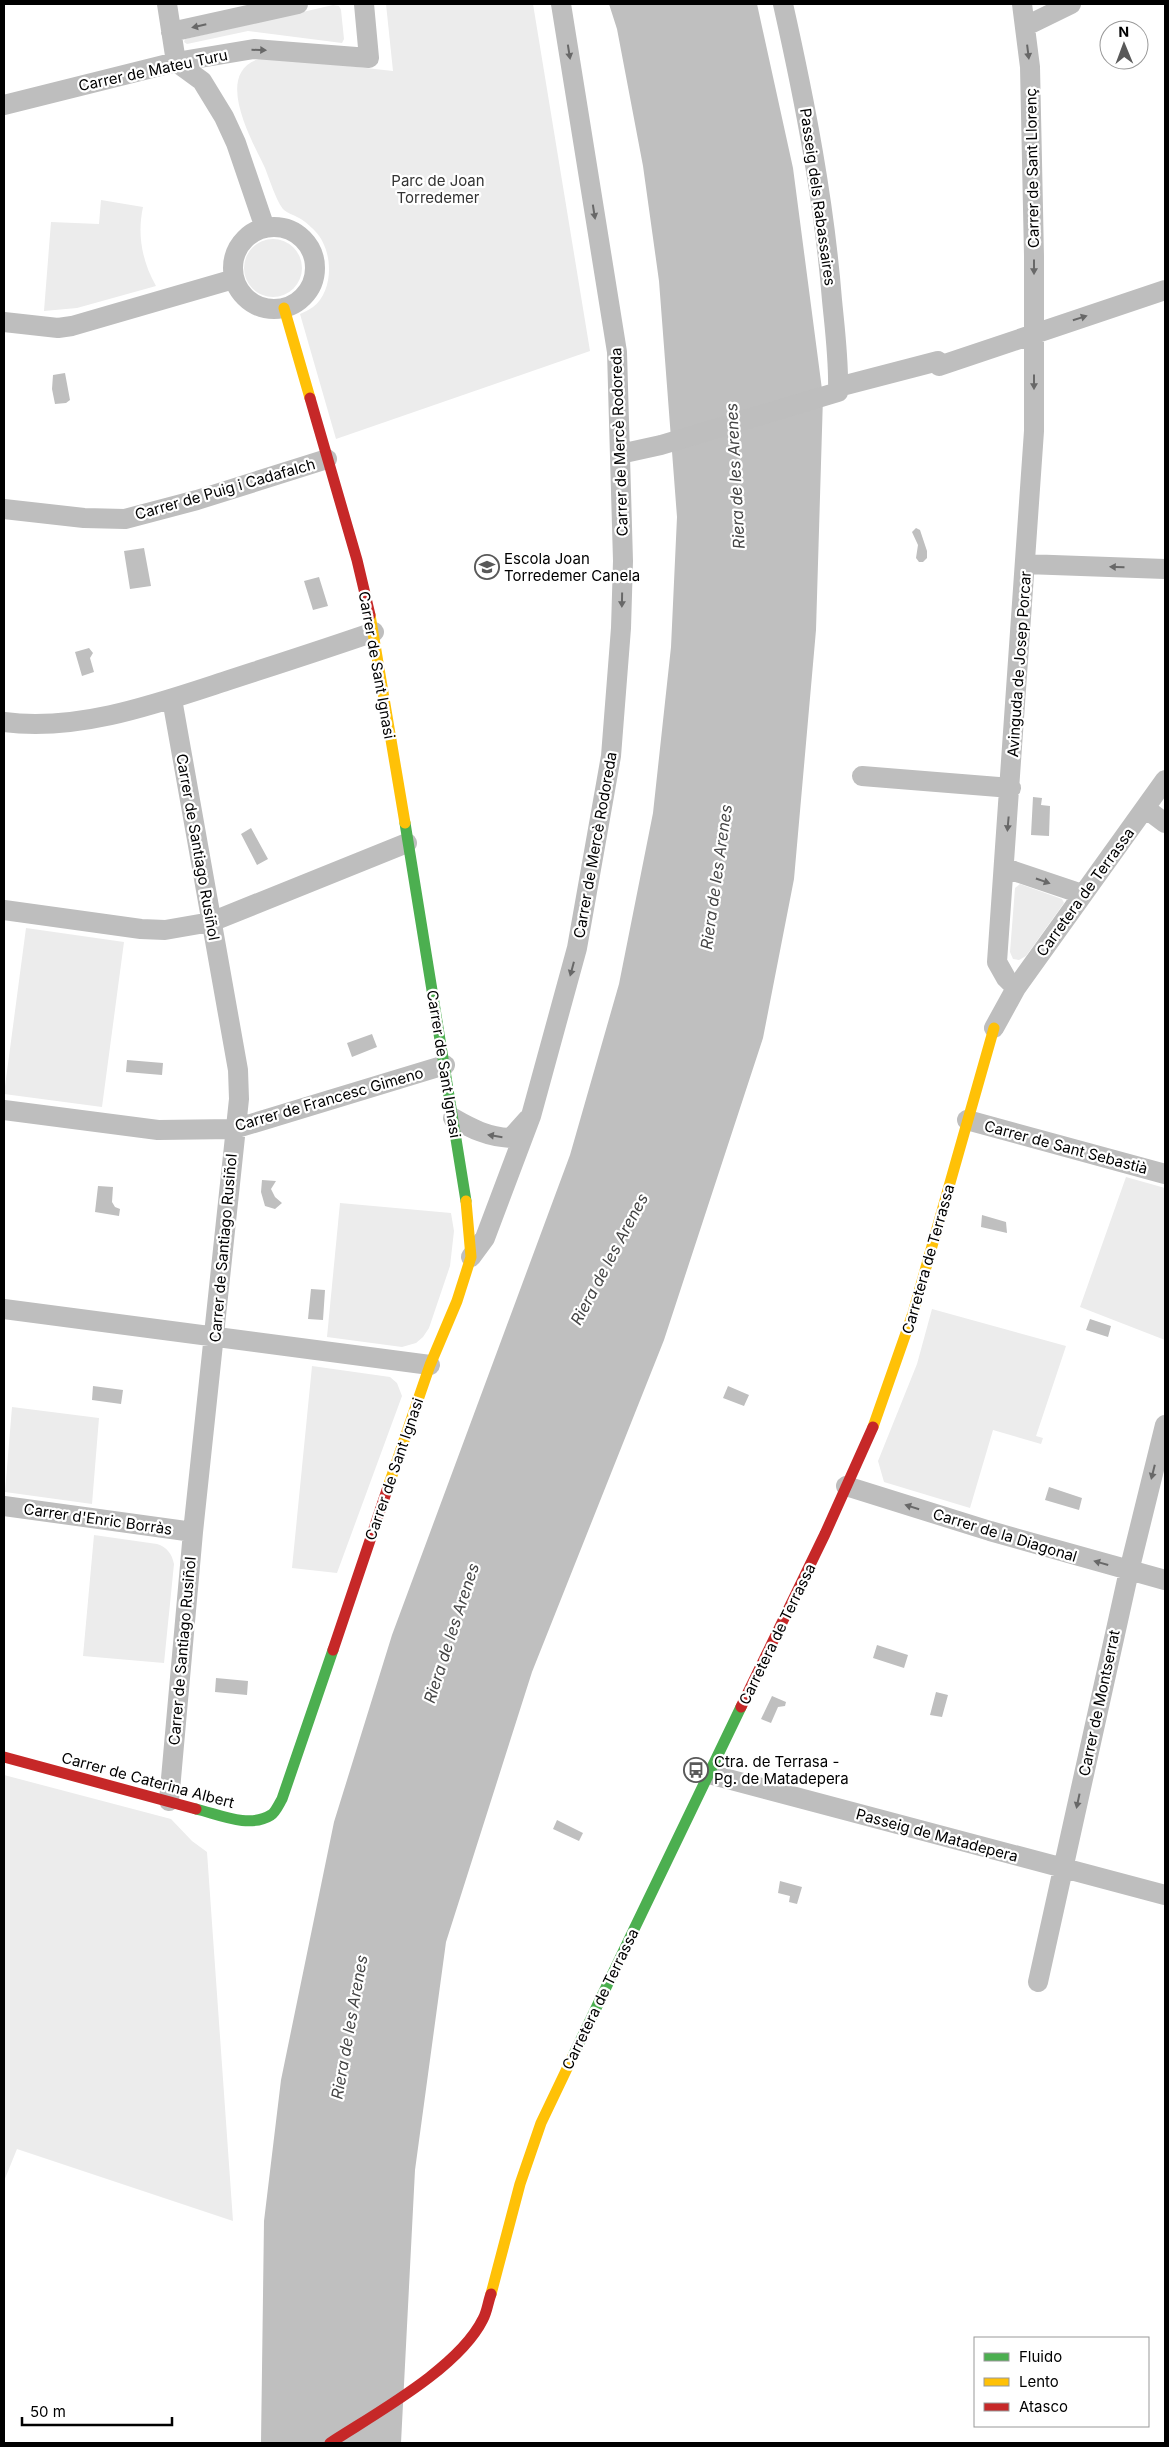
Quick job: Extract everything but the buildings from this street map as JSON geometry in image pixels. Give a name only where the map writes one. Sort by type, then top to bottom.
[{"type":"street","points":[[167,4],[176,62],[202,81],[224,117],[236,143],[265,228]]},
{"type":"street","points":[[171,32],[298,4]]},
{"type":"street","name":"Carrer de Mateu Turu","points":[[4,105],[176,62],[254,49],[369,58],[364,4]]},
{"type":"street","name":"Carrer de Mercè Rodoreda","points":[[471,1257],[485,1238],[531,1116],[577,948],[611,756],[621,628],[623,561],[617,352],[561,4]]},
{"type":"street","name":"Passeig dels Rabassaires","points":[[783,4],[801,83],[822,215],[830,277],[838,389]]},
{"type":"street","name":"Carrer de Sant Llorenç","points":[[1022,4],[1030,67],[1034,334]]},
{"type":"street","points":[[1026,26],[1071,4]]},
{"type":"street","points":[[265,228],[280,228],[294,233],[305,241],[312,252],[315,267],[313,282],[306,294],[296,304],[275,310],[260,307],[246,298],[234,279],[233,264],[238,250],[246,238],[265,228]]},
{"type":"street","points":[[4,322],[58,328],[72,326],[234,279]]},
{"type":"street","points":[[620,454],[661,445],[838,389],[938,361],[939,366],[1165,290]]},
{"type":"street","name":"Carrer de Sant Ignasi","points":[[279,1804],[430,1365],[458,1301],[471,1257],[469,1222],[445,1065],[407,843],[374,632],[357,560],[284,308]]},
{"type":"street","name":"Avinguda de Josep Porcar","points":[[1016,988],[1006,978],[998,962],[1034,431],[1034,334]]},
{"type":"street","name":"Carrer de Puig i Cadafalch","points":[[4,509],[84,518],[125,518],[198,500],[327,459]]},
{"type":"street","points":[[1025,564],[1165,569]]},
{"type":"street","points":[[4,722],[60,725],[172,699],[374,632]]},
{"type":"street","name":"Carrer de Santiago Rusiñol","points":[[168,1801],[192,1532],[215,1337],[234,1129],[239,1099],[238,1070],[172,699]]},
{"type":"street","points":[[862,776],[1011,788]]},
{"type":"street","name":"Carretera de Terrassa","points":[[330,2443],[426,2380],[456,2355],[477,2330],[488,2309],[520,2184],[541,2123],[710,1774],[877,1418],[904,1344],[988,1042],[994,1028],[1016,988],[1165,780]]},
{"type":"street","points":[[1145,808],[1165,823]]},
{"type":"street","points":[[4,910],[141,929],[165,930],[211,922],[407,843]]},
{"type":"street","points":[[1004,868],[1082,894]]},
{"type":"street","name":"Carrer de Francesc Gimeno","points":[[4,1110],[158,1130],[234,1129],[445,1065]]},
{"type":"street","name":"Carrer de Mercè Rodoreda","points":[[453,1118],[482,1134],[511,1138],[531,1116]]},
{"type":"street","name":"Carrer de Sant Sebastià","points":[[966,1120],[1165,1174]]},
{"type":"street","points":[[4,1309],[430,1365]]},
{"type":"street","name":"Carrer de Montserrat","points":[[1038,1982],[1129,1571],[1165,1425]]},
{"type":"street","name":"Carrer de la Diagonal","points":[[846,1486],[990,1532],[1165,1580]]},
{"type":"street","name":"Carrer d'Enric Borràs","points":[[4,1506],[192,1532]]},
{"type":"street","name":"Carrer de Caterina Albert","points":[[4,1758],[239,1820],[257,1820],[272,1815],[279,1804]]},
{"type":"street","name":"Passeig de Matadepera","points":[[710,1774],[1165,1894]]},
{"type":"green space","name":"Parc de Joan Torredemer","points":[[386,4],[533,4],[590,351],[336,439],[300,314],[313,307],[320,300],[325,290],[328,280],[328,258],[321,239],[313,229],[281,207],[244,122],[237,88],[240,74],[250,63],[267,57],[393,71]]},
{"type":"green space","points":[[333,5],[339,6],[341,10],[344,39],[342,43],[248,31],[187,44],[184,42],[185,39]]},
{"type":"green space","points":[[101,200],[143,207],[141,217],[142,248],[147,267],[156,286],[77,308],[44,311],[51,222],[99,224]]},
{"type":"green space","points":[[267,239],[279,239],[294,247],[302,262],[302,274],[294,289],[279,297],[267,297],[252,289],[244,274],[244,262],[252,247]]},
{"type":"green space","points":[[1020,884],[1062,899],[1064,903],[1026,956],[1019,960],[1013,959],[1010,952],[1015,888]]},
{"type":"green space","points":[[26,928],[124,942],[102,1107],[4,1094]]},
{"type":"green space","points":[[1126,1177],[1165,1188],[1165,1340],[1080,1307]]},
{"type":"green space","points":[[340,1203],[451,1213],[454,1231],[450,1266],[429,1328],[416,1343],[402,1347],[327,1337]]},
{"type":"green space","points":[[932,1309],[1066,1346],[1036,1436],[1043,1438],[1041,1444],[993,1430],[970,1508],[884,1482],[878,1461],[917,1364]]},
{"type":"green space","points":[[312,1366],[390,1377],[397,1383],[402,1396],[337,1573],[292,1568]]},
{"type":"green space","points":[[12,1407],[99,1418],[92,1504],[5,1492]]},
{"type":"green space","points":[[94,1535],[157,1544],[164,1547],[172,1557],[174,1564],[164,1663],[83,1656]]},
{"type":"green space","points":[[4,1775],[171,1819],[192,1841],[207,1852],[233,2221],[17,2149],[4,2181]]},
{"type":"water","name":"Riera de les Arenes","points":[[609,4],[757,4],[793,168],[823,397],[816,630],[794,879],[763,1038],[664,1340],[532,1672],[446,1942],[415,2170],[401,2443],[261,2443],[264,2221],[281,2080],[334,1822],[392,1635],[570,1155],[619,984],[653,813],[671,647],[677,517],[659,281],[643,166],[617,29]]},
{"type":"water","points":[[65,373],[70,400],[66,403],[55,404],[52,389],[53,375]]},
{"type":"water","points":[[916,528],[920,530],[927,551],[927,558],[923,562],[919,562],[916,558],[918,545],[912,532]]},
{"type":"water","points":[[144,548],[151,586],[130,589],[124,551]]},
{"type":"water","points":[[319,577],[328,606],[313,610],[304,581]]},
{"type":"water","points":[[89,648],[93,653],[90,658],[94,672],[82,676],[75,652]]},
{"type":"water","points":[[1033,797],[1042,798],[1041,805],[1050,806],[1049,836],[1031,835]]},
{"type":"water","points":[[251,828],[268,859],[257,865],[241,834]]},
{"type":"water","points":[[372,1034],[377,1047],[352,1057],[347,1043]]},
{"type":"water","points":[[127,1060],[163,1063],[162,1075],[126,1072]]},
{"type":"water","points":[[262,1180],[276,1181],[271,1189],[275,1197],[282,1203],[275,1209],[265,1206],[261,1192]]},
{"type":"water","points":[[98,1186],[113,1187],[112,1202],[115,1207],[120,1209],[119,1216],[95,1212]]},
{"type":"water","points":[[982,1215],[1006,1222],[1007,1233],[981,1227]]},
{"type":"water","points":[[311,1289],[325,1290],[323,1320],[308,1319]]},
{"type":"water","points":[[1090,1319],[1111,1326],[1108,1337],[1086,1330]]},
{"type":"water","points":[[93,1386],[123,1390],[121,1404],[92,1400]]},
{"type":"water","points":[[728,1386],[749,1395],[744,1406],[723,1398]]},
{"type":"water","points":[[1049,1487],[1082,1498],[1079,1510],[1045,1500]]},
{"type":"water","points":[[877,1645],[908,1655],[904,1668],[873,1658]]},
{"type":"water","points":[[216,1678],[248,1681],[247,1695],[215,1692]]},
{"type":"water","points":[[936,1692],[948,1695],[942,1717],[930,1715]]},
{"type":"water","points":[[772,1696],[786,1702],[785,1706],[778,1707],[771,1723],[761,1719]]},
{"type":"water","points":[[557,1820],[583,1833],[579,1841],[553,1829]]},
{"type":"water","points":[[780,1881],[802,1887],[797,1904],[789,1902],[790,1896],[778,1893]]},
{"type":"traffic: fast","points":[[405,823],[466,1201]]},
{"type":"traffic: fast","points":[[196,1809],[243,1821],[262,1819],[274,1812],[282,1799],[333,1650]]},
{"type":"traffic: fast","points":[[573,2056],[741,1707]]},
{"type":"traffic: slow","points":[[284,308],[310,398]]},
{"type":"traffic: slow","points":[[370,615],[405,823]]},
{"type":"traffic: slow","points":[[873,1427],[913,1313],[994,1028]]},
{"type":"traffic: slow","points":[[388,1487],[430,1365],[457,1301],[471,1257],[466,1201]]},
{"type":"traffic: slow","points":[[491,2294],[520,2184],[541,2123],[573,2056]]},
{"type":"traffic: jam","points":[[310,398],[357,560],[370,615]]},
{"type":"traffic: jam","points":[[741,1707],[825,1534],[873,1427]]},
{"type":"traffic: jam","points":[[333,1650],[388,1487]]},
{"type":"traffic: jam","points":[[4,1757],[196,1809]]},
{"type":"traffic: jam","points":[[330,2443],[415,2388],[455,2355],[471,2337],[483,2319],[491,2294]]},
{"type":"place","name":"Escola Joan Torredemer Canela","points":[[487,567]]},
{"type":"place","name":"Ctra. de Terrasa - Pg. de Matadepera","points":[[696,1770]]}]
